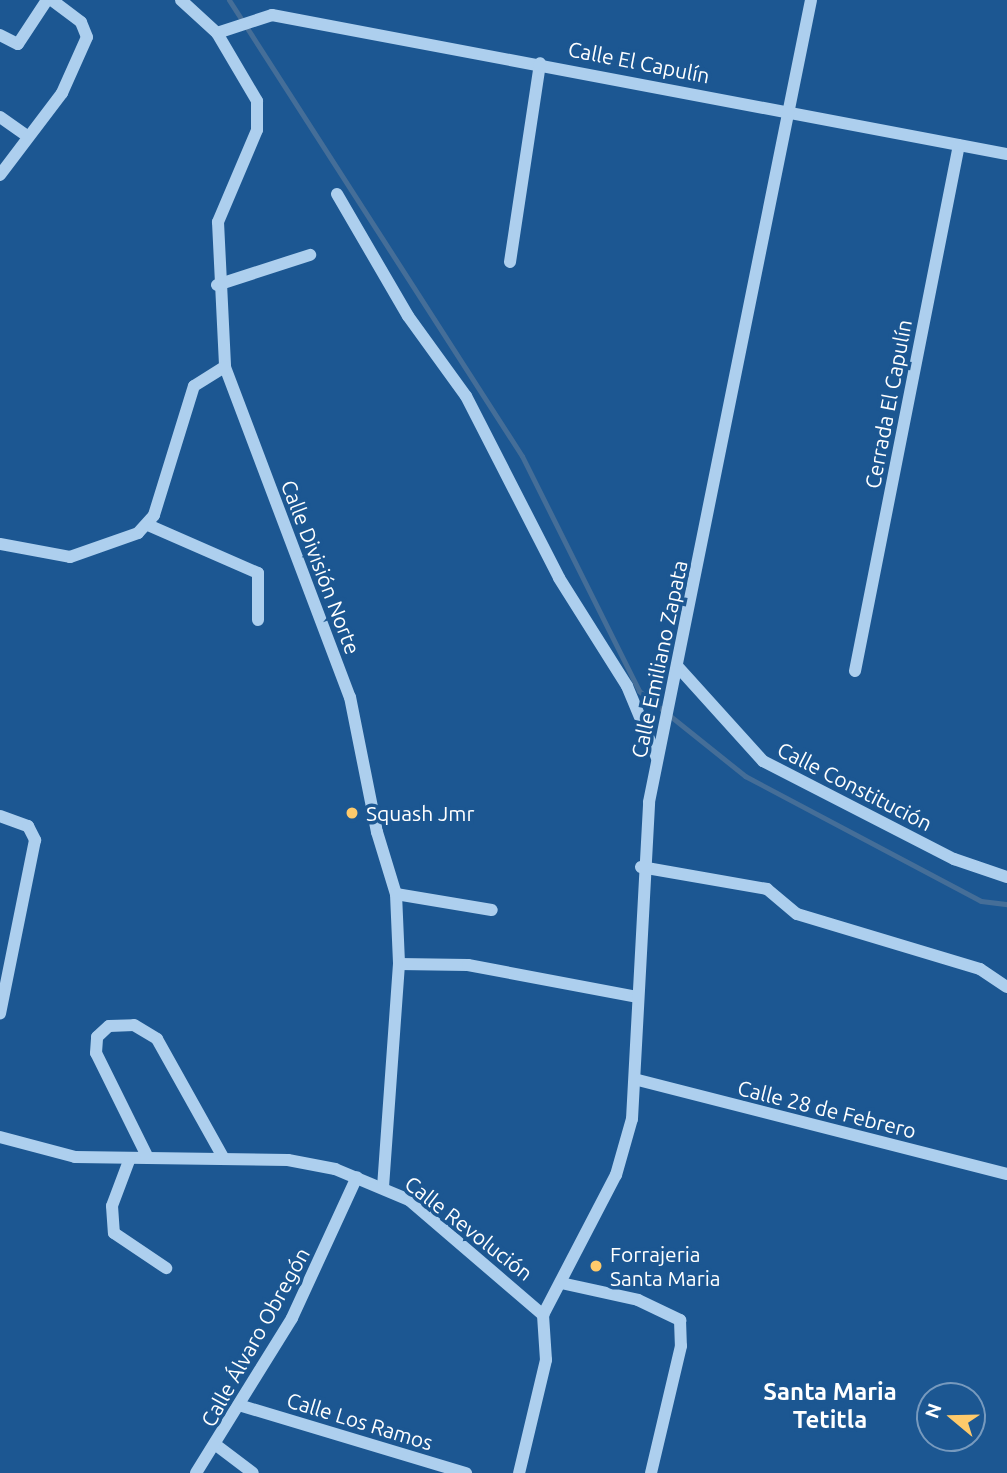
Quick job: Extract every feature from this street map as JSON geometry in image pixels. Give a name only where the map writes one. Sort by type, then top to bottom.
[{"type":"street","points":[[0,35],[18,44],[50,0],[81,22],[88,37],[62,93],[26,135],[0,175]]},
{"type":"street","points":[[181,0],[221,31]]},
{"type":"street","name":"Calle Emiliano Zapata","points":[[543,1315],[616,1175],[638,1080],[641,867],[657,760],[675,685],[787,110],[811,0]]},
{"type":"street","name":"Calle El Capulín","points":[[221,31],[264,15],[540,63],[1007,154]]},
{"type":"street","name":"Calle División Norte","points":[[221,31],[249,84],[260,115],[223,202],[218,285],[225,367],[350,697],[377,832],[396,894],[399,964],[383,1186]]},
{"type":"street","points":[[510,262],[540,63]]},
{"type":"street","points":[[0,117],[26,135]]},
{"type":"street","name":"Cerrada El Capulín","points":[[855,671],[959,145]]},
{"type":"street","points":[[337,194],[408,317],[466,396],[564,588],[627,686],[657,760]]},
{"type":"street","points":[[218,285],[310,255]]},
{"type":"street","points":[[0,544],[70,557],[118,545],[148,525],[189,396],[199,378],[225,367]]},
{"type":"street","points":[[148,525],[258,573],[258,620]]},
{"type":"street","name":"Calle Constitución","points":[[678,667],[762,761],[954,859],[1007,877]]},
{"type":"street","points":[[0,816],[28,826],[35,840],[0,1014]]},
{"type":"street","points":[[641,867],[767,889],[797,914],[980,970],[1007,987]]},
{"type":"street","points":[[396,894],[492,910]]},
{"type":"street","points":[[399,964],[468,965],[638,997]]},
{"type":"street","points":[[148,1158],[96,1053],[97,1037],[109,1026],[134,1025],[158,1039],[223,1157]]},
{"type":"street","name":"Calle 28 de Febrero","points":[[638,1080],[1007,1174]]},
{"type":"street","name":"Calle Revolución","points":[[0,1137],[56,1155],[288,1160],[357,1177],[383,1186],[466,1245],[543,1315]]},
{"type":"street","points":[[130,1158],[112,1206],[114,1233],[166,1268]]},
{"type":"street","name":"Calle Álvaro Obregón","points":[[196,1473],[242,1406],[292,1318],[357,1177]]},
{"type":"street","points":[[561,1283],[638,1300],[680,1320],[681,1346],[651,1473]]},
{"type":"street","points":[[519,1473],[546,1360],[543,1315]]},
{"type":"street","name":"Calle Los Ramos","points":[[242,1406],[466,1473]]},
{"type":"street","points":[[216,1445],[253,1473]]},
{"type":"waterway","points":[[229,0],[522,456],[639,691],[745,776],[981,901],[1007,904]]},
{"type":"place","name":"Squash Jmr","points":[[352,813]]},
{"type":"place","name":"Forrajeria Santa Maria","points":[[596,1266]]},
{"type":"district","name":"Santa Maria Tetitla","points":[[830,1406]]}]
